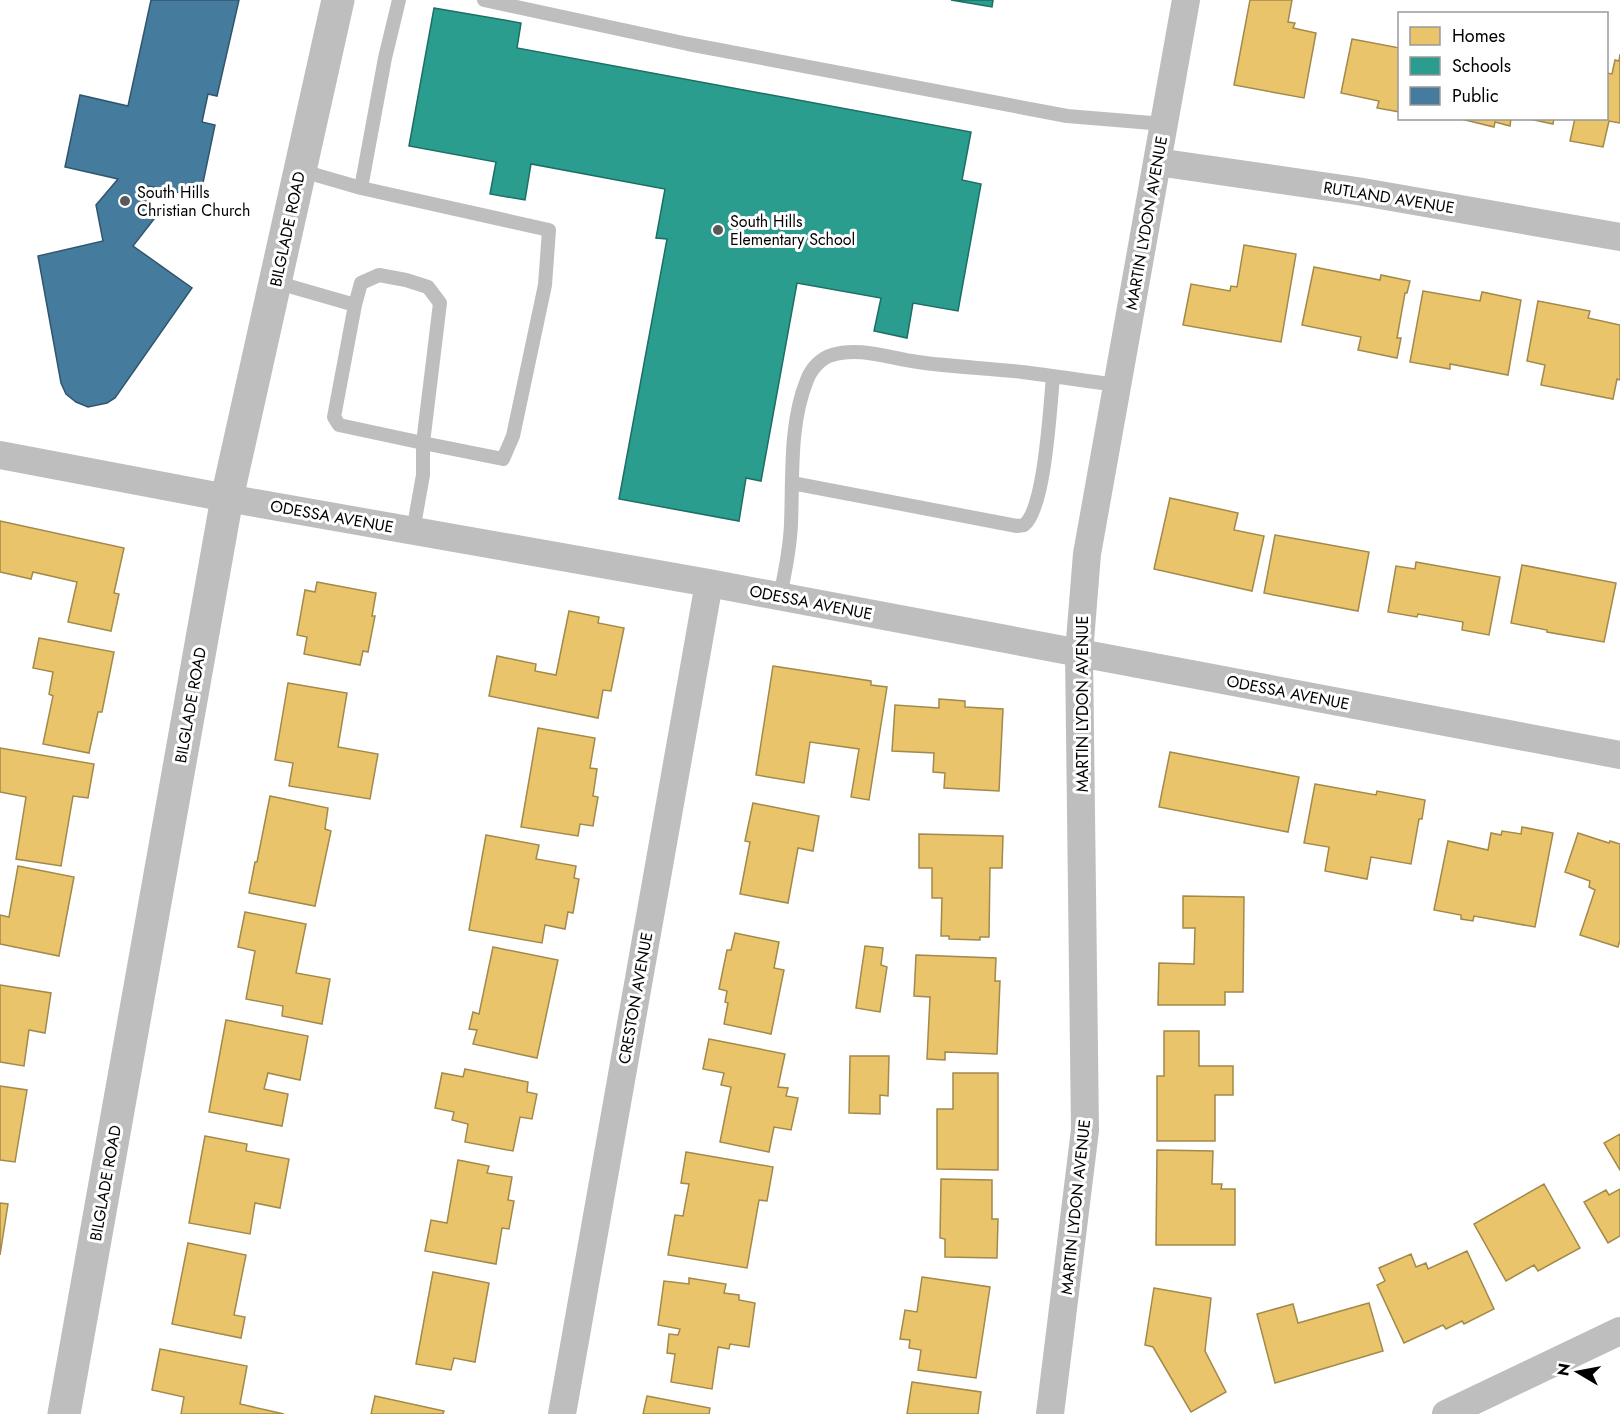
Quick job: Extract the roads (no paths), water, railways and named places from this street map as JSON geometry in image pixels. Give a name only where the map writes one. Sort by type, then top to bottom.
[{"type":"street","name":"BILGLADE ROAD","points":[[63,1414],[227,498],[338,0]]},
{"type":"street","name":"MARTIN LYDON AVENUE","points":[[1050,1414],[1085,1130],[1079,653],[1087,554],[1186,0]]},
{"type":"street","name":"RUTLAND AVENUE","points":[[1157,162],[1357,191],[1620,237]]},
{"type":"street","name":"ODESSA AVENUE","points":[[0,455],[227,498],[780,596],[1620,755]]},
{"type":"street","name":"CRESTON AVENUE","points":[[562,1414],[709,583]]},
{"type":"street","points":[[1446,1414],[1620,1331]]},
{"type":"lane","points":[[361,188],[385,58],[399,0]]},
{"type":"lane","points":[[484,0],[688,45],[1055,114],[1164,124]]},
{"type":"lane","points":[[299,170],[361,188],[549,230],[544,285],[513,436],[503,459],[423,443],[339,425],[334,417],[361,283],[378,275],[406,280],[428,287],[440,303],[423,443],[423,476],[413,531]]},
{"type":"lane","points":[[275,282],[355,305]]},
{"type":"lane","points":[[780,596],[791,526],[798,416],[807,380],[822,360],[832,355],[854,351],[918,362],[1117,385]]},
{"type":"lane","points":[[792,483],[1017,526],[1024,525],[1032,517],[1041,489],[1053,377]]},
{"type":"place","name":"South Hills Christian Church","points":[[125,201]]},
{"type":"place","name":"South Hills Elementary School","points":[[718,230]]}]
